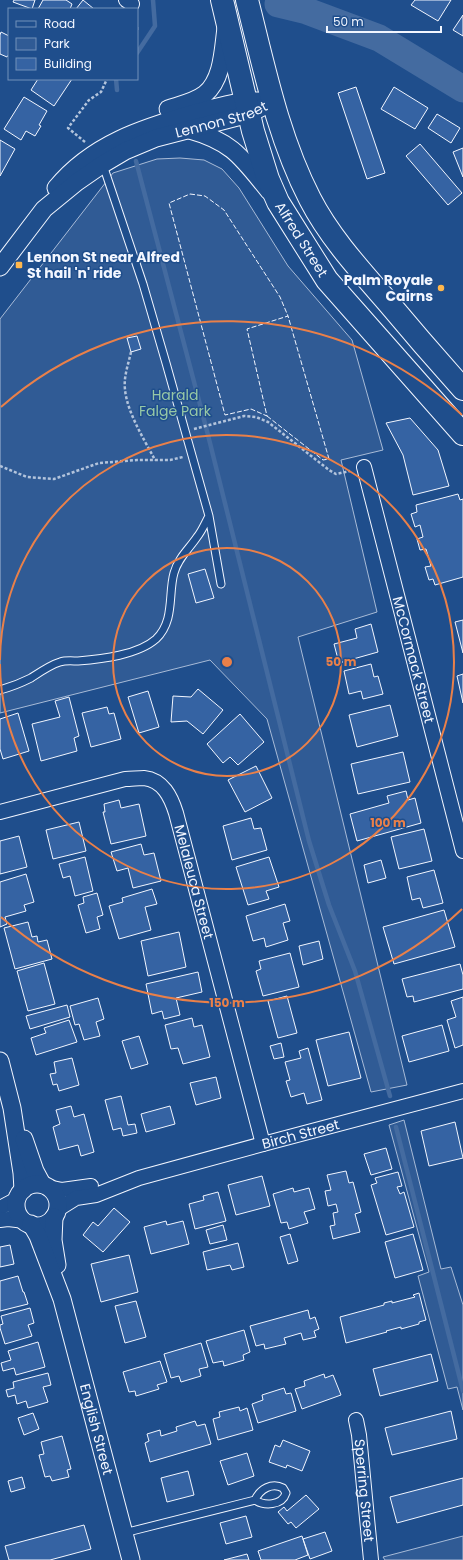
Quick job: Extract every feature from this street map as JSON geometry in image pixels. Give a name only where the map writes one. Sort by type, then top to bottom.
[{"type":"main road","name":"Alfred Street","points":[[222,0],[247,108],[268,179],[278,202],[327,280],[463,434]]},
{"type":"main road","name":"Alfred Street","points":[[247,0],[284,136],[310,199],[330,232],[353,263],[463,389]]},
{"type":"street","points":[[96,154],[122,125],[188,103],[205,94],[217,78],[227,22]]},
{"type":"street","name":"Lennon Street","points":[[44,209],[77,182],[96,154],[125,151],[156,138],[190,130],[247,108],[274,100]]},
{"type":"street","name":"Lennon Street","points":[[0,267],[44,209],[53,192],[75,168],[96,154],[132,133],[159,123],[247,108]]},
{"type":"street","points":[[190,130],[210,136],[234,150],[278,202]]},
{"type":"street","name":"McCormack Street","points":[[364,467],[463,851]]},
{"type":"street","name":"Melaleuca Street","points":[[0,812],[125,779],[145,778],[160,784],[171,797],[263,1144]]},
{"type":"street","points":[[0,1061],[12,1108],[22,1173],[20,1195],[17,1206],[18,1213],[28,1223]]},
{"type":"street","name":"Birch Street","points":[[45,1186],[56,1190],[73,1189],[139,1178],[463,1091]]},
{"type":"street","points":[[0,1220],[8,1219],[42,1225],[55,1216],[58,1201],[53,1192],[45,1186],[35,1172],[21,1128],[12,1108]]},
{"type":"street","name":"Birch Street","points":[[55,1216],[60,1208],[76,1198],[96,1195],[139,1178]]},
{"type":"street","points":[[0,1208],[32,1185],[45,1186]]},
{"type":"street","name":"English Street","points":[[55,1216],[53,1240],[62,1299]]},
{"type":"street","name":"English Street","points":[[28,1223],[38,1236],[62,1299],[130,1560]]},
{"type":"street","name":"Sperring Street","points":[[356,1420],[359,1435],[371,1560]]},
{"type":"lane","points":[[96,154],[143,284],[166,363],[209,516],[221,584]]},
{"type":"lane","points":[[0,690],[30,678],[62,661],[96,659],[126,654],[143,647],[156,639],[162,631],[169,614],[172,582],[177,564],[198,536],[209,516]]},
{"type":"lane","points":[[124,1533],[255,1500]]},
{"type":"path","points":[[96,154],[68,128],[89,100],[101,92],[107,80]]},
{"type":"path","points":[[131,352],[125,380],[127,398],[136,423],[154,460]]},
{"type":"path","points":[[192,429],[244,416],[256,417],[268,422],[328,470],[336,474],[364,467]]},
{"type":"path","points":[[0,466],[27,477],[54,480],[99,463],[137,460],[170,460],[192,456]]},
{"type":"green space","name":"Harald Falge Park","points":[[180,158],[204,160],[222,169],[239,188],[288,266],[352,340],[383,450],[341,460],[377,612],[298,637],[407,1085],[371,1092],[267,719],[210,660],[0,713],[0,319],[113,173],[157,159]]},
{"type":"green space","points":[[404,1120],[441,1269],[451,1267],[463,1305],[463,1410],[457,1387],[448,1389],[418,1276],[429,1272],[389,1125]]},
{"type":"green space","points":[[463,1536],[463,1560],[385,1560],[383,1557]]},
{"type":"building","points":[[14,0],[35,0],[32,8],[13,2]]},
{"type":"building","points":[[43,0],[66,0],[72,4],[70,8],[39,8]]},
{"type":"building","points":[[83,0],[93,8],[77,8]]},
{"type":"building","points":[[415,0],[451,0],[438,21],[411,5]]},
{"type":"building","points":[[463,15],[463,36],[453,30]]},
{"type":"building","points":[[1,32],[8,36],[7,57],[0,54]]},
{"type":"building","points":[[37,80],[71,80],[54,106],[31,90]]},
{"type":"building","points":[[356,87],[385,173],[367,179],[338,93]]},
{"type":"building","points":[[394,87],[428,108],[415,129],[381,109]]},
{"type":"building","points":[[24,97],[47,111],[35,136],[26,131],[21,140],[4,129]]},
{"type":"building","points":[[437,114],[460,128],[451,143],[428,128]]},
{"type":"building","points":[[0,140],[15,149],[0,176]]},
{"type":"building","points":[[420,144],[462,193],[448,205],[406,156]]},
{"type":"building","points":[[463,148],[463,177],[453,152]]},
{"type":"building","points":[[137,336],[141,349],[131,352],[127,338]]},
{"type":"building","points":[[410,418],[438,450],[449,486],[413,495],[403,455],[386,423]]},
{"type":"building","points":[[458,494],[460,500],[463,499],[463,577],[435,585],[433,579],[429,580],[425,567],[431,566],[426,549],[420,550],[417,539],[423,537],[420,525],[415,527],[411,514],[417,512],[416,505]]},
{"type":"building","points":[[205,569],[214,598],[196,603],[188,574]]},
{"type":"building","points":[[463,620],[463,653],[455,622]]},
{"type":"building","points":[[371,624],[378,652],[339,663],[334,644],[357,638],[355,629]]},
{"type":"building","points":[[371,664],[374,677],[378,676],[383,694],[363,699],[361,691],[349,694],[344,671]]},
{"type":"building","points":[[463,674],[463,703],[457,676]]},
{"type":"building","points":[[198,689],[223,710],[203,734],[187,721],[171,722],[173,696],[191,697]]},
{"type":"building","points":[[148,691],[159,727],[139,733],[128,697]]},
{"type":"building","points":[[69,697],[79,736],[74,738],[77,751],[41,761],[32,724],[60,717],[55,701]]},
{"type":"building","points":[[390,705],[398,736],[357,747],[349,715]]},
{"type":"building","points":[[107,707],[109,714],[114,713],[121,739],[91,747],[82,713]]},
{"type":"building","points":[[18,713],[29,751],[3,759],[0,749],[0,719]]},
{"type":"building","points":[[240,714],[264,742],[238,765],[230,757],[223,763],[207,744]]},
{"type":"building","points":[[403,752],[410,782],[358,794],[351,764]]},
{"type":"building","points":[[256,766],[272,798],[245,812],[228,780]]},
{"type":"building","points":[[406,791],[408,800],[415,798],[421,823],[357,841],[350,814],[389,803],[387,796]]},
{"type":"building","points":[[119,800],[121,808],[139,804],[146,836],[111,844],[103,812],[105,812],[104,804]]},
{"type":"building","points":[[251,818],[254,829],[261,828],[267,850],[232,860],[223,826]]},
{"type":"building","points":[[79,822],[86,851],[53,859],[46,830]]},
{"type":"building","points":[[424,829],[432,861],[399,869],[391,837]]},
{"type":"building","points":[[19,836],[27,867],[0,874],[0,841]]},
{"type":"building","points":[[141,844],[144,855],[154,853],[161,881],[133,888],[128,868],[117,871],[111,852]]},
{"type":"building","points":[[85,857],[93,891],[75,896],[70,876],[63,878],[59,864]]},
{"type":"building","points":[[269,857],[279,887],[266,891],[269,899],[248,905],[236,867]]},
{"type":"building","points":[[381,860],[386,878],[368,883],[364,865]]},
{"type":"building","points":[[434,870],[443,903],[423,908],[420,898],[412,900],[407,877]]},
{"type":"building","points":[[26,874],[34,902],[24,905],[26,911],[5,917],[7,924],[0,927],[0,882]]},
{"type":"building","points":[[152,889],[157,904],[145,907],[151,930],[119,939],[109,906],[123,902],[122,898]]},
{"type":"building","points":[[97,893],[103,915],[97,917],[100,929],[86,933],[78,905],[84,903],[83,897]]},
{"type":"building","points":[[285,904],[290,921],[283,923],[288,940],[266,947],[264,938],[253,941],[246,916]]},
{"type":"building","points":[[444,910],[455,947],[394,964],[383,927]]},
{"type":"building","points":[[28,922],[32,937],[37,936],[38,942],[47,940],[52,959],[15,969],[4,928]]},
{"type":"building","points":[[179,932],[186,967],[148,976],[141,941]]},
{"type":"building","points":[[319,941],[323,959],[303,965],[299,946]]},
{"type":"building","points":[[290,953],[299,987],[263,996],[256,971],[261,969],[259,961]]},
{"type":"building","points":[[44,963],[55,1004],[28,1011],[17,971]]},
{"type":"building","points":[[460,964],[463,975],[463,989],[414,1002],[413,996],[407,997],[402,979]]},
{"type":"building","points":[[198,972],[202,992],[176,998],[180,1015],[164,1019],[162,1011],[152,1014],[146,984]]},
{"type":"building","points":[[287,996],[297,1033],[278,1038],[268,1001]]},
{"type":"building","points":[[463,997],[463,1045],[455,1048],[447,1020],[456,1017],[451,1001]]},
{"type":"building","points":[[98,998],[104,1019],[96,1022],[100,1036],[84,1040],[79,1024],[75,1025],[70,1006]]},
{"type":"building","points":[[67,1005],[70,1017],[30,1029],[26,1016]]},
{"type":"building","points":[[192,1018],[194,1027],[202,1025],[210,1057],[183,1064],[178,1048],[171,1049],[165,1025]]},
{"type":"building","points":[[69,1020],[77,1042],[36,1055],[31,1038],[46,1033],[44,1028]]},
{"type":"building","points":[[442,1025],[449,1051],[409,1062],[402,1036]]},
{"type":"building","points":[[349,1032],[361,1078],[328,1086],[316,1040]]},
{"type":"building","points":[[139,1036],[148,1064],[131,1069],[122,1041]]},
{"type":"building","points":[[281,1043],[284,1057],[274,1059],[270,1046]]},
{"type":"building","points":[[308,1048],[322,1100],[307,1104],[304,1093],[291,1097],[286,1081],[290,1080],[285,1062],[301,1058],[299,1051]]},
{"type":"building","points":[[72,1058],[79,1085],[59,1091],[57,1084],[53,1085],[50,1074],[56,1073],[54,1062]]},
{"type":"building","points":[[216,1077],[221,1098],[196,1105],[190,1083]]},
{"type":"building","points":[[121,1096],[128,1125],[135,1124],[137,1133],[123,1136],[121,1128],[113,1130],[105,1100]]},
{"type":"building","points":[[71,1106],[74,1117],[84,1114],[94,1152],[81,1156],[78,1145],[59,1150],[53,1127],[60,1124],[56,1110]]},
{"type":"building","points":[[170,1106],[175,1124],[146,1132],[141,1114]]},
{"type":"building","points":[[455,1122],[463,1158],[429,1166],[421,1131]]},
{"type":"building","points":[[386,1148],[392,1169],[371,1175],[364,1154]]},
{"type":"building","points":[[346,1171],[349,1183],[353,1182],[361,1212],[355,1214],[360,1232],[333,1239],[330,1226],[335,1225],[333,1213],[338,1212],[336,1204],[328,1206],[325,1191],[331,1190],[327,1175]]},
{"type":"building","points":[[398,1172],[402,1186],[397,1187],[400,1194],[404,1192],[414,1227],[386,1235],[371,1185],[377,1183],[375,1178]]},
{"type":"building","points":[[262,1176],[270,1206],[236,1215],[228,1185]]},
{"type":"building","points":[[293,1188],[294,1192],[309,1188],[315,1209],[304,1212],[308,1223],[289,1229],[287,1222],[281,1223],[273,1194]]},
{"type":"building","points":[[218,1192],[226,1221],[195,1229],[189,1204],[204,1200],[203,1196]]},
{"type":"building","points":[[114,1208],[130,1222],[103,1252],[83,1235],[93,1222],[98,1226]]},
{"type":"building","points":[[166,1221],[167,1225],[183,1221],[189,1244],[151,1254],[144,1227]]},
{"type":"building","points":[[223,1225],[227,1240],[210,1244],[206,1230]]},
{"type":"building","points":[[290,1234],[298,1261],[288,1264],[280,1237]]},
{"type":"building","points":[[413,1234],[423,1270],[395,1278],[385,1242]]},
{"type":"building","points":[[238,1243],[244,1267],[232,1270],[230,1265],[207,1270],[203,1252]]},
{"type":"building","points":[[10,1245],[14,1264],[0,1267],[0,1247]]},
{"type":"building","points":[[129,1255],[138,1292],[101,1302],[91,1264]]},
{"type":"building","points":[[18,1276],[28,1304],[0,1311],[0,1281]]},
{"type":"building","points":[[419,1293],[426,1320],[419,1322],[419,1324],[401,1329],[401,1327],[346,1343],[340,1317],[384,1305],[384,1303],[392,1301],[392,1303],[415,1297],[413,1295]]},
{"type":"building","points":[[136,1301],[146,1337],[125,1343],[115,1306]]},
{"type":"building","points":[[30,1308],[34,1323],[28,1325],[32,1336],[5,1344],[0,1328],[0,1325],[3,1324],[1,1316]]},
{"type":"building","points":[[308,1310],[310,1319],[315,1317],[319,1329],[314,1331],[316,1337],[303,1340],[301,1333],[284,1338],[286,1344],[265,1349],[264,1344],[256,1346],[250,1326]]},
{"type":"building","points":[[244,1330],[250,1352],[243,1355],[244,1360],[224,1366],[223,1361],[213,1363],[206,1341]]},
{"type":"building","points":[[38,1342],[45,1367],[16,1375],[14,1368],[3,1371],[1,1363],[11,1360],[8,1351]]},
{"type":"building","points":[[201,1343],[208,1367],[199,1369],[201,1376],[181,1382],[179,1376],[171,1378],[164,1354]]},
{"type":"building","points":[[431,1354],[438,1381],[380,1396],[373,1369]]},
{"type":"building","points":[[160,1361],[167,1382],[157,1385],[159,1389],[136,1396],[135,1391],[129,1392],[123,1372]]},
{"type":"building","points":[[48,1373],[51,1385],[43,1387],[48,1402],[28,1408],[26,1401],[17,1404],[15,1395],[8,1397],[6,1390],[14,1388],[13,1382]]},
{"type":"building","points":[[324,1374],[325,1378],[333,1375],[341,1395],[302,1409],[295,1389],[305,1386],[304,1381]]},
{"type":"building","points":[[284,1388],[286,1394],[291,1393],[296,1411],[258,1423],[252,1404],[263,1400],[262,1395]]},
{"type":"building","points":[[239,1407],[240,1411],[247,1408],[253,1430],[218,1440],[213,1419],[220,1417],[219,1412]]},
{"type":"building","points":[[451,1411],[457,1439],[392,1455],[385,1428]]},
{"type":"building","points":[[33,1413],[39,1429],[24,1435],[18,1418]]},
{"type":"building","points":[[195,1421],[197,1426],[205,1424],[211,1444],[150,1462],[145,1443],[149,1441],[147,1434],[160,1430],[161,1436],[177,1431],[176,1427]]},
{"type":"building","points":[[62,1436],[71,1469],[67,1470],[69,1477],[52,1481],[50,1476],[45,1477],[39,1455],[44,1454],[41,1442]]},
{"type":"building","points":[[283,1440],[310,1451],[302,1471],[287,1465],[286,1468],[269,1462],[275,1445],[280,1447]]},
{"type":"building","points":[[247,1453],[254,1476],[228,1485],[220,1461]]},
{"type":"building","points":[[188,1471],[194,1495],[167,1502],[161,1478]]},
{"type":"building","points":[[22,1477],[25,1488],[11,1492],[8,1481]]},
{"type":"building","points":[[463,1478],[463,1505],[397,1523],[390,1497]]},
{"type":"building","points":[[306,1495],[319,1509],[296,1528],[291,1522],[288,1524],[278,1512],[284,1507],[287,1511]]},
{"type":"building","points":[[246,1516],[252,1537],[226,1544],[220,1523]]},
{"type":"building","points":[[84,1525],[91,1549],[50,1560],[9,1560],[5,1546]]},
{"type":"building","points":[[325,1532],[332,1551],[310,1559],[303,1539]]},
{"type":"building","points":[[302,1536],[308,1555],[295,1560],[261,1560],[258,1551]]},
{"type":"building","points":[[247,1554],[249,1560],[224,1560]]},
{"type":"waterway","points":[[138,52],[155,26],[153,0]]},
{"type":"waterway","points":[[278,4],[307,11],[379,38],[463,89]]},
{"type":"waterway","points":[[116,80],[117,90]]},
{"type":"waterway","points":[[136,161],[208,435],[309,841],[329,905],[355,971],[390,1096]]},
{"type":"waterway","points":[[396,1127],[463,1391]]},
{"type":"fence","points":[[190,194],[205,196],[224,210],[280,297],[288,316],[247,329],[267,416],[251,409],[225,415],[169,203],[190,194]]},
{"type":"fence","points":[[267,416],[323,460],[329,459],[288,316]]},
{"type":"place","name":"Lennon St near Alfred St hail 'n' ride","points":[[19,265]]},
{"type":"place","name":"Palm Royale Cairns","points":[[441,288]]}]
